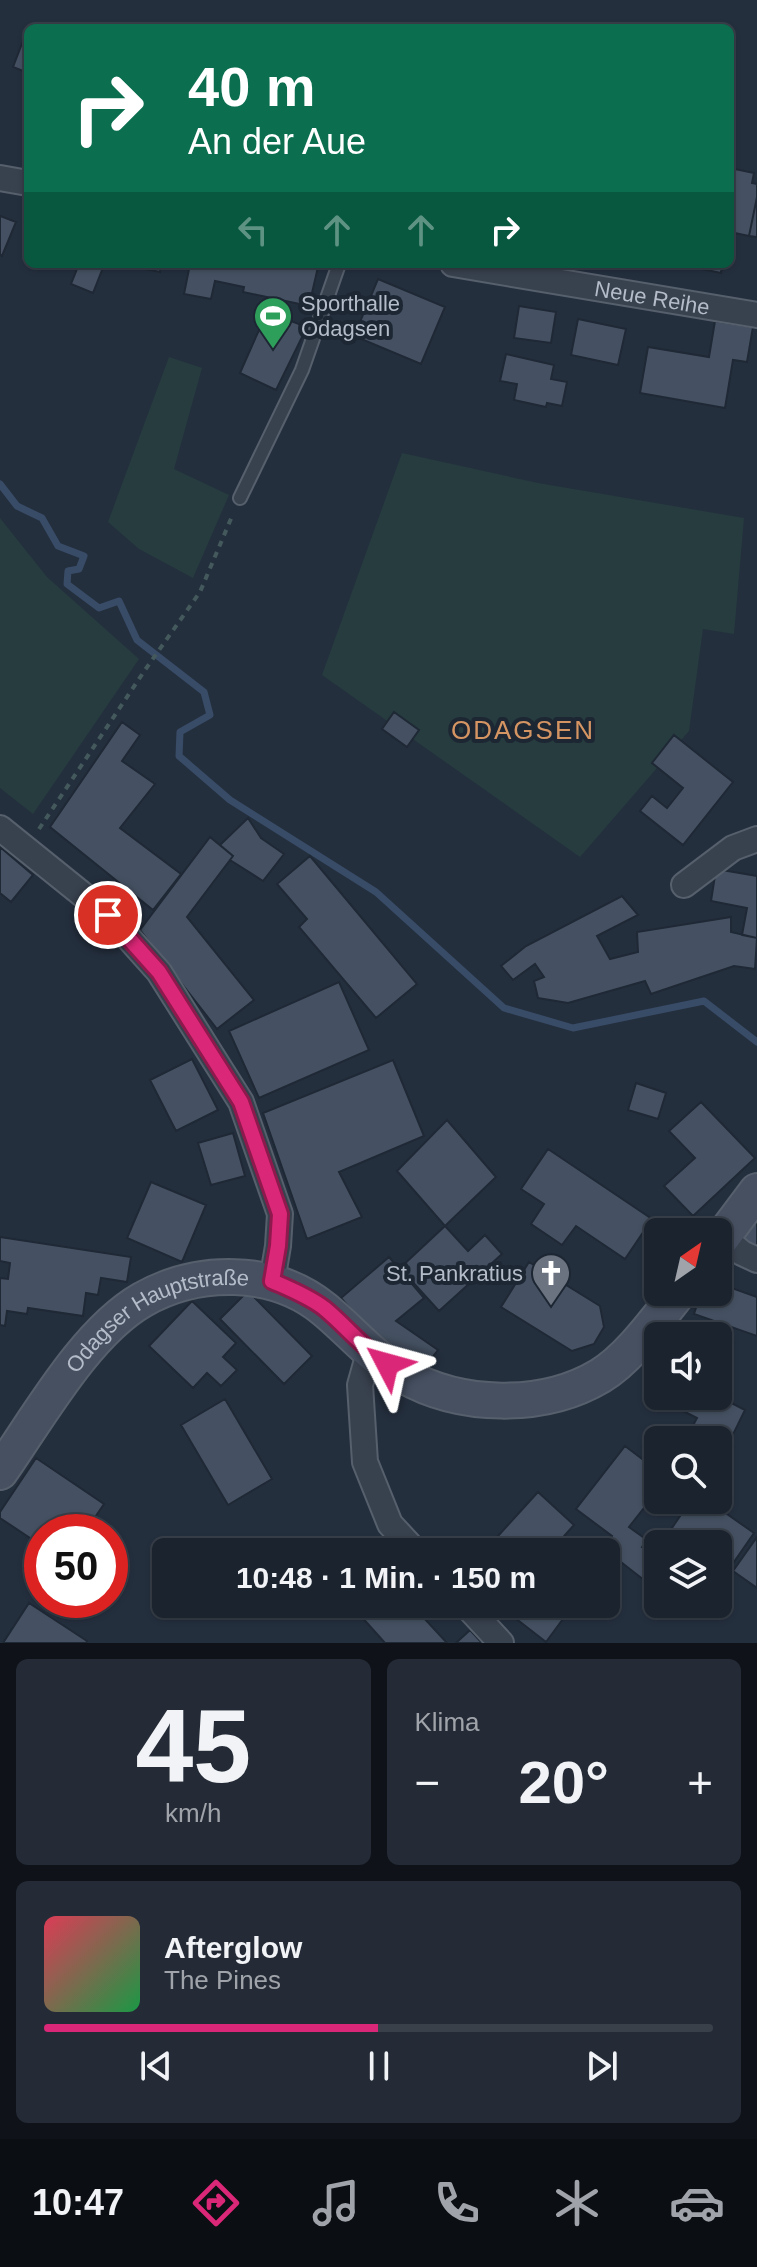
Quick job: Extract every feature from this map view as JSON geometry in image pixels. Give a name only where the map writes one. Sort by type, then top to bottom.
[{"type":"main road","points":[[732,1224],[757,1191]]},
{"type":"main road","name":"Odagser Hauptstraße","points":[[0,1472],[77,1361],[104,1331],[142,1301],[184,1283],[231,1276],[272,1281],[300,1292],[324,1309],[369,1353],[404,1376],[445,1392],[487,1400],[531,1399],[566,1391],[601,1375],[629,1350],[667,1306]]},
{"type":"street","points":[[0,178],[24,182]]},
{"type":"street","name":"Neue Reihe","points":[[477,268],[757,315]]},
{"type":"street","points":[[0,828],[108,915],[159,972],[241,1102],[280,1214],[272,1281]]},
{"type":"street","points":[[684,885],[733,848],[757,839]]},
{"type":"street","points":[[732,1247],[757,1260]]},
{"type":"street","points":[[369,1353],[360,1385],[365,1462],[390,1524],[403,1538]]},
{"type":"street","points":[[478,1618],[501,1643]]},
{"type":"lane","points":[[240,498],[302,370],[338,268]]},
{"type":"path","points":[[27,848],[200,592],[240,498]]},
{"type":"green space","points":[[169,357],[202,368],[174,469],[229,495],[193,578],[139,549],[108,522]]},
{"type":"green space","points":[[402,453],[538,483],[744,518],[734,634],[703,629],[689,731],[580,857],[322,675]]},
{"type":"green space","points":[[0,518],[47,577],[139,659],[33,814],[0,788]]},
{"type":"building","points":[[24,38],[24,71],[13,67]]},
{"type":"building","points":[[734,169],[754,173],[752,183],[757,184],[749,236],[734,233]]},
{"type":"building","points":[[757,197],[757,237],[749,236]]},
{"type":"building","points":[[0,216],[16,222],[2,256],[0,255]]},
{"type":"building","points":[[77,268],[103,268],[93,293],[71,284]]},
{"type":"building","points":[[189,268],[318,268],[309,306],[243,292],[244,287],[215,281],[211,299],[184,294]]},
{"type":"building","points":[[697,268],[722,268],[721,273]]},
{"type":"building","points":[[378,279],[445,307],[421,364],[354,336]]},
{"type":"building","points":[[519,306],[556,312],[551,343],[514,338]]},
{"type":"building","name":"Sporthalle Odagsen","points":[[267,312],[307,327],[276,390],[240,373]]},
{"type":"building","points":[[578,319],[626,329],[618,365],[571,355]]},
{"type":"building","points":[[715,321],[753,327],[747,362],[733,360],[725,408],[640,393],[648,347],[709,357]]},
{"type":"building","points":[[506,354],[554,365],[551,379],[567,382],[562,406],[547,403],[546,407],[514,400],[517,384],[500,381]]},
{"type":"building","points":[[394,712],[419,730],[407,747],[382,729]]},
{"type":"building","points":[[122,722],[140,735],[122,761],[155,784],[120,828],[181,874],[153,910],[50,827]]},
{"type":"building","points":[[674,735],[733,782],[683,845],[640,811],[652,796],[667,808],[683,788],[652,763]]},
{"type":"building","points":[[248,818],[261,838],[284,854],[263,881],[230,860],[233,856],[220,845]]},
{"type":"building","points":[[210,837],[233,856],[187,917],[254,1000],[217,1029],[140,930]]},
{"type":"building","points":[[0,847],[33,875],[11,902],[0,893]]},
{"type":"building","points":[[310,856],[417,984],[376,1018],[299,927],[307,919],[277,884]]},
{"type":"building","points":[[716,869],[757,876],[757,938],[742,935],[747,908],[711,901]]},
{"type":"building","points":[[622,896],[638,915],[597,936],[610,959],[638,952],[637,932],[731,917],[731,932],[757,938],[755,969],[734,966],[651,994],[645,981],[568,1003],[538,998],[534,981],[544,977],[535,964],[513,980],[501,966],[526,946]]},
{"type":"building","points":[[339,982],[369,1050],[259,1098],[229,1031]]},
{"type":"building","points":[[192,1059],[218,1110],[176,1131],[150,1080]]},
{"type":"building","points":[[393,1060],[424,1136],[339,1172],[362,1217],[307,1239],[263,1113]]},
{"type":"building","points":[[636,1083],[666,1093],[658,1119],[628,1110]]},
{"type":"building","points":[[701,1102],[755,1158],[693,1216],[664,1186],[695,1158],[669,1131]]},
{"type":"building","points":[[447,1120],[496,1177],[445,1226],[397,1171]]},
{"type":"building","points":[[233,1133],[245,1176],[211,1185],[198,1143]]},
{"type":"building","points":[[548,1149],[651,1218],[644,1218],[644,1231],[625,1259],[576,1226],[562,1245],[531,1224],[544,1204],[521,1189]]},
{"type":"building","points":[[151,1182],[206,1205],[182,1262],[127,1238]]},
{"type":"building","points":[[757,1203],[757,1247],[740,1239]]},
{"type":"building","points":[[445,1226],[468,1251],[485,1235],[502,1254],[439,1311],[400,1268]]},
{"type":"building","points":[[0,1237],[131,1257],[127,1282],[101,1278],[98,1295],[86,1293],[83,1316],[28,1308],[27,1314],[7,1311],[5,1326],[0,1325],[0,1278],[8,1279],[10,1263],[0,1261]]},
{"type":"building","points":[[389,1257],[424,1298],[396,1321],[438,1350],[426,1365],[376,1339],[341,1298]]},
{"type":"building","name":"St. Pankratius","points":[[529,1262],[600,1306],[604,1327],[594,1344],[572,1351],[501,1307]]},
{"type":"building","points":[[732,1288],[757,1297],[757,1336],[732,1327],[732,1322],[717,1322],[694,1314],[697,1306],[732,1306]]},
{"type":"building","points":[[248,1291],[312,1356],[284,1384],[220,1319]]},
{"type":"building","points":[[192,1301],[236,1343],[223,1357],[237,1370],[221,1386],[207,1373],[193,1388],[149,1346]]},
{"type":"building","points":[[225,1399],[272,1479],[228,1505],[181,1425]]},
{"type":"building","points":[[732,1403],[745,1410],[732,1437],[732,1426],[693,1426],[697,1418],[681,1410],[732,1410]]},
{"type":"building","points":[[625,1446],[644,1460],[644,1508],[629,1527],[644,1538],[644,1580],[620,1561],[620,1538],[610,1538],[612,1536],[576,1509]]},
{"type":"building","points":[[36,1458],[104,1504],[97,1514],[24,1514],[24,1534],[0,1518],[0,1512]]},
{"type":"building","points":[[538,1492],[574,1525],[562,1538],[498,1536]]},
{"type":"building","points":[[681,1514],[727,1514],[754,1533],[732,1565],[732,1530],[671,1530]]},
{"type":"building","points":[[757,1537],[757,1588],[733,1571]]},
{"type":"building","points":[[24,1611],[24,1618],[52,1618],[87,1641],[86,1643],[3,1643]]},
{"type":"building","points":[[363,1618],[424,1618],[447,1643],[385,1643]]},
{"type":"building","points":[[515,1618],[564,1618],[546,1642]]},
{"type":"building","points":[[470,1630],[482,1643],[456,1643]]},
{"type":"waterway","points":[[0,484],[17,506],[42,518],[58,546],[84,556],[79,569],[68,571],[67,584],[99,608],[119,601],[137,640],[204,692],[210,715],[180,732],[179,756],[230,800],[376,892],[504,1008],[573,1028],[704,1001],[757,1042]]},
{"type":"place","name":"Sporthalle Odagsen","points":[[273,350]]},
{"type":"place","name":"St. Pankratius","points":[[551,1307]]},
{"type":"district","name":"ODAGSEN","points":[[523,730]]},
{"type":"route","points":[[108,915],[159,972],[241,1102],[280,1214],[272,1281],[300,1292],[324,1309],[369,1353],[387,1364]]}]
